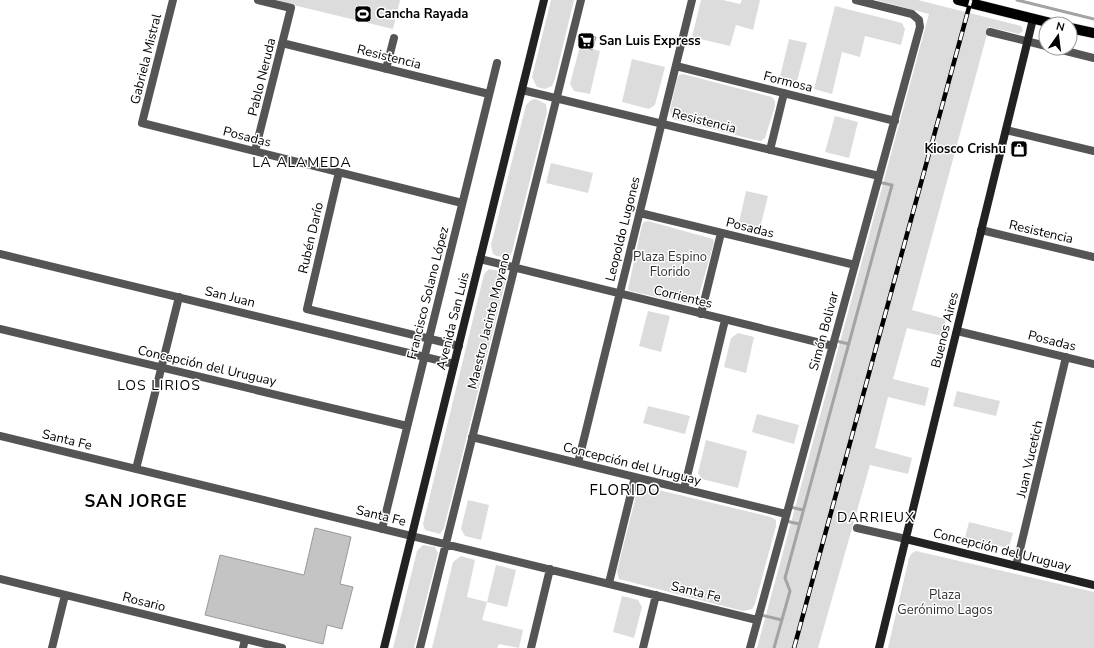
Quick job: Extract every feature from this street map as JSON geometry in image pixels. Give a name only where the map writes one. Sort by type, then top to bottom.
[{"type":"main road","points":[[958,0],[1038,19]]},
{"type":"main road","points":[[1078,30],[1094,34]]},
{"type":"street","name":"Gabriela Mistral","points":[[142,123],[172,0]]},
{"type":"street","name":"Pablo Neruda","points":[[255,151],[291,8],[258,0]]},
{"type":"street","name":"Avenida San Luis","points":[[384,648],[544,0]]},
{"type":"street","name":"Maestro Jacinto Moyano","points":[[420,648],[581,0]]},
{"type":"street","name":"Leopoldo Lugones","points":[[578,463],[692,0]]},
{"type":"street","name":"Simón Bolivar","points":[[750,648],[919,30],[919,20],[912,14],[856,0]]},
{"type":"street","name":"Buenos Aires","points":[[879,648],[1033,18]]},
{"type":"street","points":[[990,32],[1038,44]]},
{"type":"street","points":[[386,69],[394,38]]},
{"type":"street","name":"Resistencia","points":[[282,43],[489,94]]},
{"type":"street","points":[[1078,54],[1094,58]]},
{"type":"street","name":"Francisco Solano López","points":[[382,529],[497,63]]},
{"type":"street","name":"Formosa","points":[[676,66],[894,121]]},
{"type":"street","name":"Resistencia","points":[[522,90],[879,176]]},
{"type":"street","points":[[770,150],[784,93]]},
{"type":"street","name":"Posadas","points":[[142,123],[462,202]]},
{"type":"street","points":[[1006,130],[1094,151]]},
{"type":"street","name":"Rubén Darío","points":[[339,172],[307,309],[429,339]]},
{"type":"street","name":"Posadas","points":[[640,213],[855,265]]},
{"type":"street","name":"Resistencia","points":[[982,230],[1094,257]]},
{"type":"street","points":[[701,314],[721,233]]},
{"type":"street","name":"San Juan","points":[[0,254],[454,364]]},
{"type":"street","name":"Corrientes","points":[[480,259],[833,346]]},
{"type":"street","points":[[136,469],[179,297]]},
{"type":"street","points":[[684,489],[725,320]]},
{"type":"street","name":"Concepción del Uruguay","points":[[0,329],[408,426]]},
{"type":"street","name":"Posadas","points":[[957,331],[1094,364]]},
{"type":"street","points":[[429,339],[459,346]]},
{"type":"street","name":"Juan Vucetich","points":[[1016,566],[1066,357]]},
{"type":"street","name":"Santa Fe","points":[[0,436],[757,620]]},
{"type":"street","name":"Concepción del Uruguay","points":[[472,437],[786,514]]},
{"type":"street","points":[[609,583],[635,477]]},
{"type":"street","name":"Concepción del Uruguay","points":[[857,528],[1094,585]]},
{"type":"street","points":[[531,648],[550,569]]},
{"type":"street","name":"Rosario","points":[[0,579],[282,648]]},
{"type":"street","points":[[52,648],[65,594]]},
{"type":"street","points":[[643,648],[656,595]]},
{"type":"street","points":[[242,648],[245,639]]},
{"type":"green space","name":"Cancha Rayada","points":[[272,0],[400,0],[393,29]]},
{"type":"green space","points":[[551,0],[574,0],[555,79],[552,86],[545,89],[537,87],[532,77]]},
{"type":"green space","points":[[701,0],[723,0],[740,4],[742,0],[760,0],[753,30],[736,25],[730,46],[692,37]]},
{"type":"green space","points":[[876,0],[918,0],[1021,26],[1023,31],[1019,34],[989,27],[912,310],[946,319],[942,336],[907,328],[893,379],[929,388],[925,406],[888,397],[875,448],[912,458],[908,474],[870,465],[818,648],[757,648],[929,14]]},
{"type":"green space","points":[[835,6],[902,23],[905,29],[901,45],[865,36],[860,57],[842,52],[832,94],[814,89]]},
{"type":"green space","points":[[789,39],[807,43],[796,85],[779,81]]},
{"type":"green space","points":[[580,46],[600,51],[590,94],[574,91],[570,84]]},
{"type":"green space","points":[[632,59],[665,67],[655,105],[649,109],[622,102]]},
{"type":"green space","points":[[683,74],[772,97],[775,101],[775,106],[765,138],[761,141],[755,140],[672,119],[670,111],[677,79],[679,75]]},
{"type":"green space","points":[[536,99],[546,104],[547,112],[512,252],[508,258],[497,256],[493,254],[491,245],[526,105],[531,100]]},
{"type":"green space","points":[[835,116],[858,122],[849,158],[825,152]]},
{"type":"green space","points":[[551,163],[593,173],[588,193],[546,183]]},
{"type":"green space","points":[[746,191],[768,196],[759,232],[738,227]]},
{"type":"green space","name":"Plaza Espino Florido","points":[[648,221],[713,239],[714,242],[696,306],[630,291],[628,289],[642,225],[644,222]]},
{"type":"green space","points":[[489,269],[504,272],[506,279],[444,528],[440,534],[425,530],[423,524],[484,274]]},
{"type":"green space","points":[[648,311],[670,316],[661,352],[639,346]]},
{"type":"green space","points":[[738,333],[754,337],[746,373],[724,367],[731,338]]},
{"type":"green space","points":[[957,391],[1000,401],[996,416],[953,406]]},
{"type":"green space","points":[[648,406],[690,416],[685,434],[643,423]]},
{"type":"green space","points":[[757,414],[799,425],[794,444],[752,432]]},
{"type":"green space","points":[[706,440],[747,451],[738,488],[702,479],[698,473]]},
{"type":"green space","points":[[642,486],[771,517],[776,520],[776,526],[755,604],[752,609],[743,611],[619,579],[617,571],[637,492]]},
{"type":"green space","points":[[468,500],[489,505],[481,540],[465,536],[461,529]]},
{"type":"green space","points":[[969,522],[1013,533],[1010,544],[1004,547],[965,538]]},
{"type":"green space","points":[[423,545],[435,547],[438,553],[414,648],[393,648],[417,551]]},
{"type":"green space","name":"Plaza Gerónimo Lagos","points":[[916,551],[1094,592],[1094,648],[888,648],[909,558],[912,553]]},
{"type":"green space","points":[[461,556],[475,560],[467,597],[487,602],[482,620],[523,630],[519,648],[499,644],[497,648],[432,648],[453,562]]},
{"type":"green space","points":[[496,565],[516,570],[507,607],[487,602]]},
{"type":"green space","points":[[622,596],[638,600],[642,607],[634,638],[613,632]]},
{"type":"building","points":[[585,35],[596,37],[592,50],[582,47]]},
{"type":"building","points":[[315,528],[351,537],[340,584],[353,587],[342,629],[327,625],[323,644],[205,615],[220,555],[304,575]]},
{"type":"waterway","points":[[1017,0],[1094,19]]},
{"type":"waterway","points":[[774,648],[790,591],[785,578],[892,185],[878,182]]},
{"type":"waterway","points":[[836,341],[849,344]]},
{"type":"waterway","points":[[790,507],[803,510]]},
{"type":"waterway","points":[[786,521],[799,524]]},
{"type":"waterway","points":[[761,615],[782,620]]},
{"type":"railway","points":[[794,648],[971,0]]},
{"type":"place","name":"Cancha Rayada","points":[[363,14]]},
{"type":"place","name":"San Luis Express","points":[[586,41]]},
{"type":"place","name":"Kiosco Crishu","points":[[1019,149]]},
{"type":"district","name":"LA ALAMEDA","points":[[302,162]]},
{"type":"district","name":"LOS LIRIOS","points":[[159,385]]},
{"type":"district","name":"FLORIDO","points":[[625,490]]},
{"type":"district","name":"SAN JORGE","points":[[136,501]]},
{"type":"district","name":"DARRIEUX","points":[[876,517]]}]
